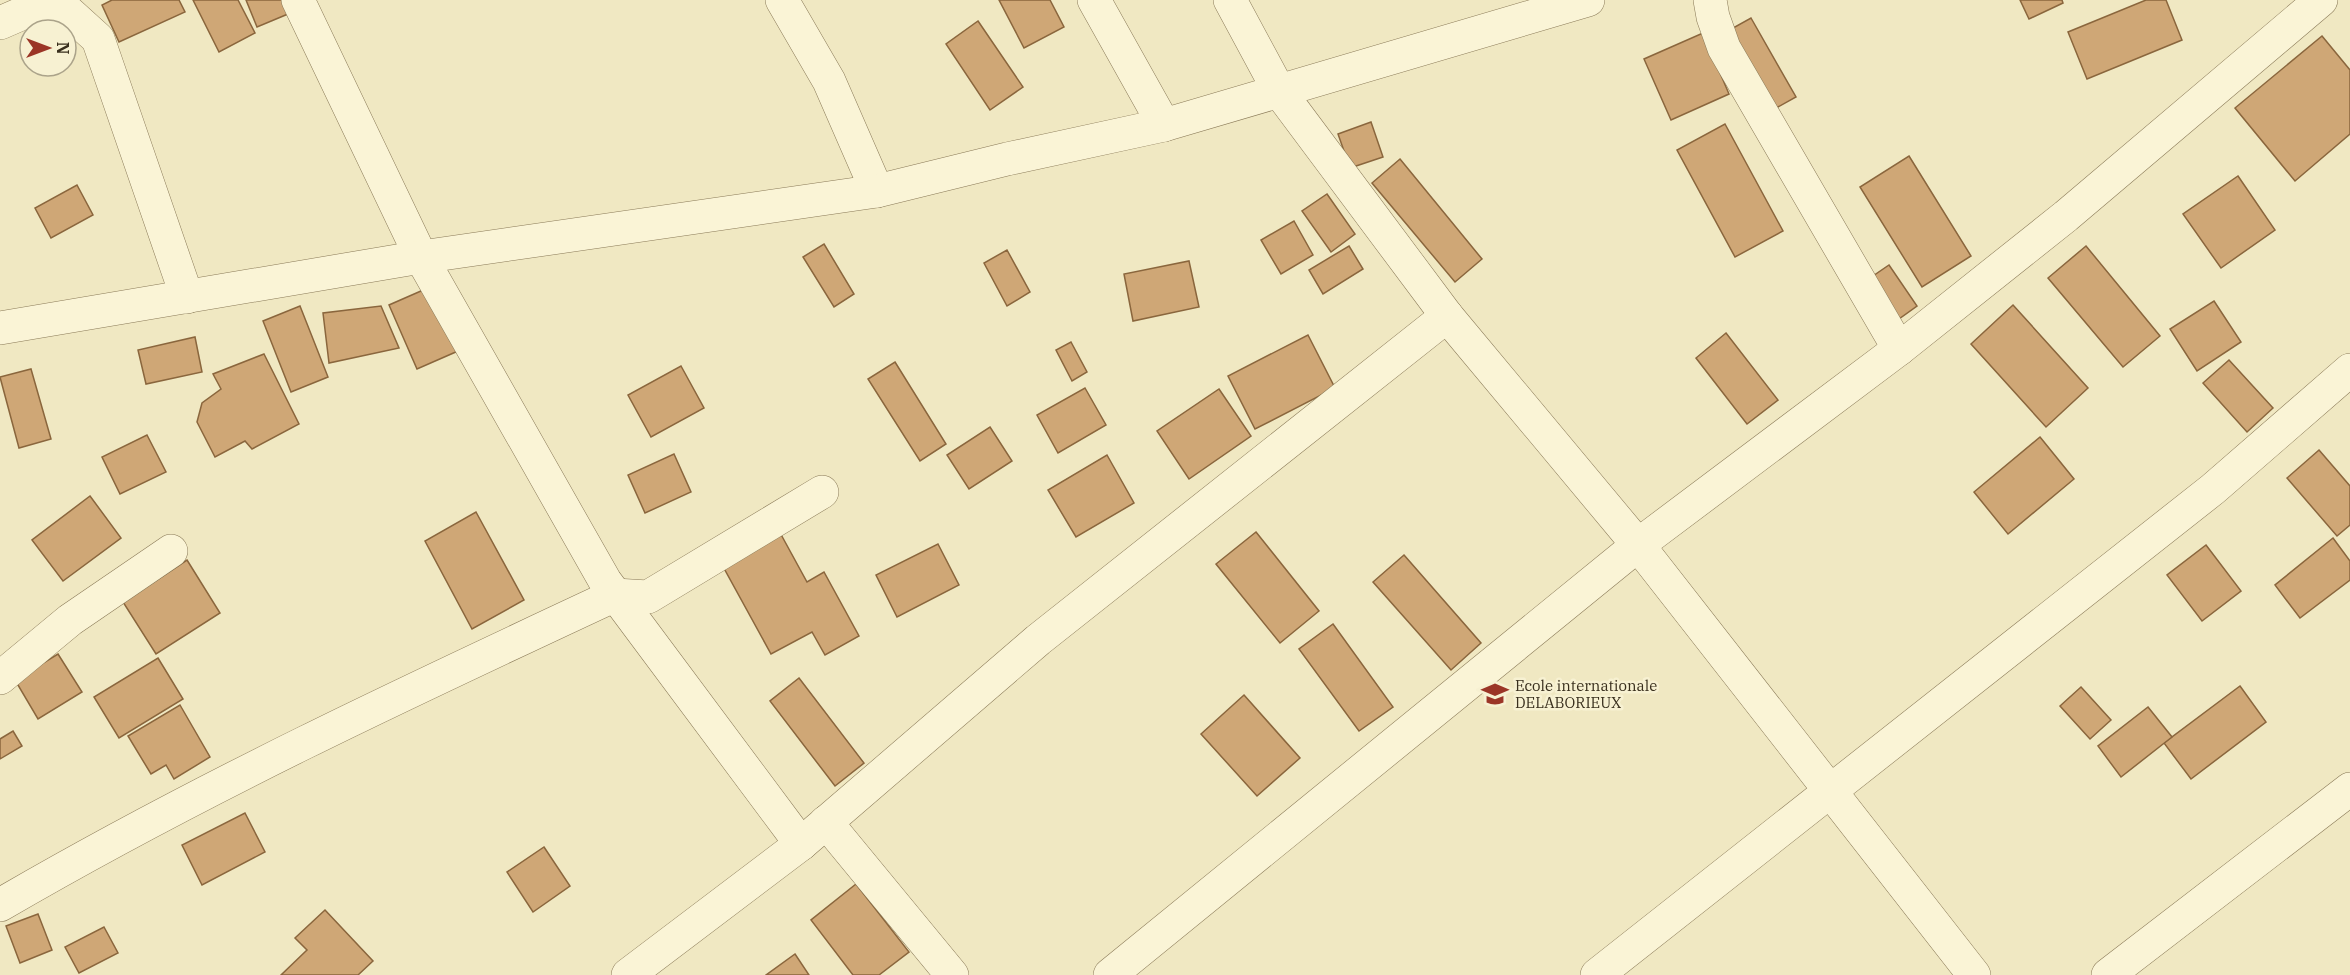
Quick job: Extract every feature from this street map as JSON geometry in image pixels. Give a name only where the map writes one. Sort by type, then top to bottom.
[{"type":"street","points":[[298,0],[421,257],[605,581],[801,844]]},
{"type":"street","points":[[782,0],[829,81],[877,190]]},
{"type":"street","points":[[1094,0],[1164,125]]},
{"type":"street","points":[[1230,0],[1279,92],[1447,316],[1638,545],[1832,790],[1974,975]]},
{"type":"street","points":[[0,328],[421,257],[877,190],[1164,125],[1588,0]]},
{"type":"street","points":[[1710,0],[1713,17],[1725,48],[1899,349]]},
{"type":"street","points":[[1110,975],[1638,545],[1899,349],[2066,216],[2321,0]]},
{"type":"street","points":[[0,23],[23,13],[66,10],[98,39],[187,297]]},
{"type":"street","points":[[628,975],[801,844],[1038,640],[1447,316]]},
{"type":"street","points":[[1597,975],[2213,489],[2350,370]]},
{"type":"street","points":[[0,905],[150,819],[322,732],[615,595],[648,597],[822,492]]},
{"type":"street","points":[[0,678],[70,620],[171,550]]},
{"type":"street","points":[[2108,975],[2350,789]]},
{"type":"street","points":[[826,822],[952,975]]},
{"type":"building","points":[[112,0],[179,0],[185,12],[119,42],[102,5]]},
{"type":"building","points":[[193,0],[238,0],[255,33],[219,52]]},
{"type":"building","points":[[246,0],[283,0],[288,14],[257,27]]},
{"type":"building","points":[[999,0],[1050,0],[1064,27],[1024,48]]},
{"type":"building","points":[[2020,0],[2062,0],[2063,3],[2029,19]]},
{"type":"building","points":[[2146,0],[2166,0],[2182,40],[2087,79],[2068,32]]},
{"type":"building","points":[[1751,18],[1796,97],[1769,112],[1724,33]]},
{"type":"building","points":[[978,21],[1023,87],[990,110],[946,44]]},
{"type":"building","points":[[1703,33],[1729,94],[1671,120],[1644,59]]},
{"type":"building","points":[[2322,36],[2350,70],[2350,134],[2295,181],[2235,108]]},
{"type":"building","points":[[1371,122],[1383,157],[1350,168],[1338,134]]},
{"type":"building","points":[[1725,124],[1783,231],[1735,257],[1677,150]]},
{"type":"building","points":[[1909,156],[1971,256],[1922,287],[1860,187]]},
{"type":"building","points":[[1400,159],[1482,259],[1455,282],[1372,183]]},
{"type":"building","points":[[2238,176],[2275,230],[2221,268],[2183,214]]},
{"type":"building","points":[[77,185],[93,215],[51,238],[35,208]]},
{"type":"building","points":[[1327,194],[1355,234],[1331,252],[1302,211]]},
{"type":"building","points":[[1294,221],[1313,255],[1281,274],[1261,240]]},
{"type":"building","points":[[824,244],[854,294],[834,307],[803,257]]},
{"type":"building","points":[[1349,246],[1363,269],[1323,294],[1309,270]]},
{"type":"building","points":[[2086,246],[2160,336],[2123,367],[2048,278]]},
{"type":"building","points":[[1007,250],[1030,292],[1007,306],[984,263]]},
{"type":"building","points":[[1189,261],[1199,307],[1133,321],[1124,274]]},
{"type":"building","points":[[1889,265],[1917,306],[1885,329],[1857,287]]},
{"type":"building","points":[[430,287],[458,351],[417,369],[389,305]]},
{"type":"building","points":[[2214,301],[2241,342],[2197,371],[2170,329]]},
{"type":"building","points":[[2013,305],[2088,388],[2046,427],[1971,344]]},
{"type":"building","points":[[300,306],[328,377],[291,392],[263,321]]},
{"type":"building","points":[[381,306],[399,348],[329,363],[323,313]]},
{"type":"building","points":[[1726,333],[1778,400],[1747,424],[1696,358]]},
{"type":"building","points":[[1308,335],[1335,388],[1255,429],[1228,376]]},
{"type":"building","points":[[195,337],[202,372],[146,384],[138,350]]},
{"type":"building","points":[[1071,342],[1087,372],[1072,381],[1056,350]]},
{"type":"building","points":[[264,354],[299,424],[252,449],[245,441],[215,457],[197,422],[202,403],[221,389],[213,374]]},
{"type":"building","points":[[2229,360],[2273,408],[2247,432],[2203,383]]},
{"type":"building","points":[[895,362],[946,444],[920,461],[868,379]]},
{"type":"building","points":[[681,366],[704,408],[651,437],[628,395]]},
{"type":"building","points":[[31,369],[51,439],[19,448],[0,377]]},
{"type":"building","points":[[1085,388],[1106,425],[1058,453],[1037,415]]},
{"type":"building","points":[[1219,389],[1251,436],[1189,479],[1157,431]]},
{"type":"building","points":[[990,427],[1012,461],[969,489],[947,455]]},
{"type":"building","points":[[147,435],[166,472],[120,494],[102,457]]},
{"type":"building","points":[[2040,437],[2074,479],[2008,534],[1974,492]]},
{"type":"building","points":[[2319,450],[2350,486],[2350,525],[2337,536],[2287,478]]},
{"type":"building","points":[[674,454],[691,492],[645,513],[628,475]]},
{"type":"building","points":[[1107,455],[1134,503],[1076,537],[1048,490]]},
{"type":"building","points":[[90,496],[121,538],[63,581],[32,540]]},
{"type":"building","points":[[476,512],[524,600],[472,629],[425,541]]},
{"type":"building","points":[[778,529],[807,582],[824,572],[859,636],[825,655],[812,632],[771,654],[720,561]]},
{"type":"building","points":[[1256,532],[1319,611],[1280,643],[1216,564]]},
{"type":"building","points":[[2333,538],[2350,561],[2350,580],[2300,618],[2275,585]]},
{"type":"building","points":[[938,544],[959,585],[897,617],[876,575]]},
{"type":"building","points":[[2206,545],[2241,591],[2202,621],[2167,575]]},
{"type":"building","points":[[1404,555],[1481,643],[1451,670],[1373,582]]},
{"type":"building","points":[[187,560],[220,613],[156,654],[123,602]]},
{"type":"building","points":[[1333,624],[1393,707],[1359,731],[1299,649]]},
{"type":"building","points":[[58,654],[82,692],[38,719],[15,680]]},
{"type":"building","points":[[158,658],[183,699],[119,738],[94,697]]},
{"type":"building","points":[[799,678],[864,763],[835,786],[770,701]]},
{"type":"building","points":[[2240,686],[2266,722],[2191,779],[2164,743]]},
{"type":"building","points":[[2081,687],[2111,720],[2090,739],[2060,706]]},
{"type":"building","points":[[1244,695],[1300,758],[1257,796],[1201,734]]},
{"type":"building","points":[[180,705],[210,757],[174,779],[166,765],[151,774],[128,736]]},
{"type":"building","points":[[2148,707],[2172,737],[2121,777],[2098,746]]},
{"type":"building","points":[[13,731],[22,746],[0,759],[0,739]]},
{"type":"building","points":[[245,813],[265,852],[202,885],[182,845]]},
{"type":"building","points":[[544,847],[570,886],[533,912],[507,872]]},
{"type":"building","points":[[856,884],[909,952],[879,975],[853,975],[811,920]]},
{"type":"building","points":[[325,910],[373,961],[358,975],[281,975],[307,950],[295,938]]},
{"type":"building","points":[[38,914],[52,950],[20,963],[6,926]]},
{"type":"building","points":[[104,927],[118,953],[79,973],[65,947]]},
{"type":"building","points":[[795,954],[809,975],[766,975]]},
{"type":"place","name":"Ecole internationale DELABORIEUX","points":[[1495,694]]}]
